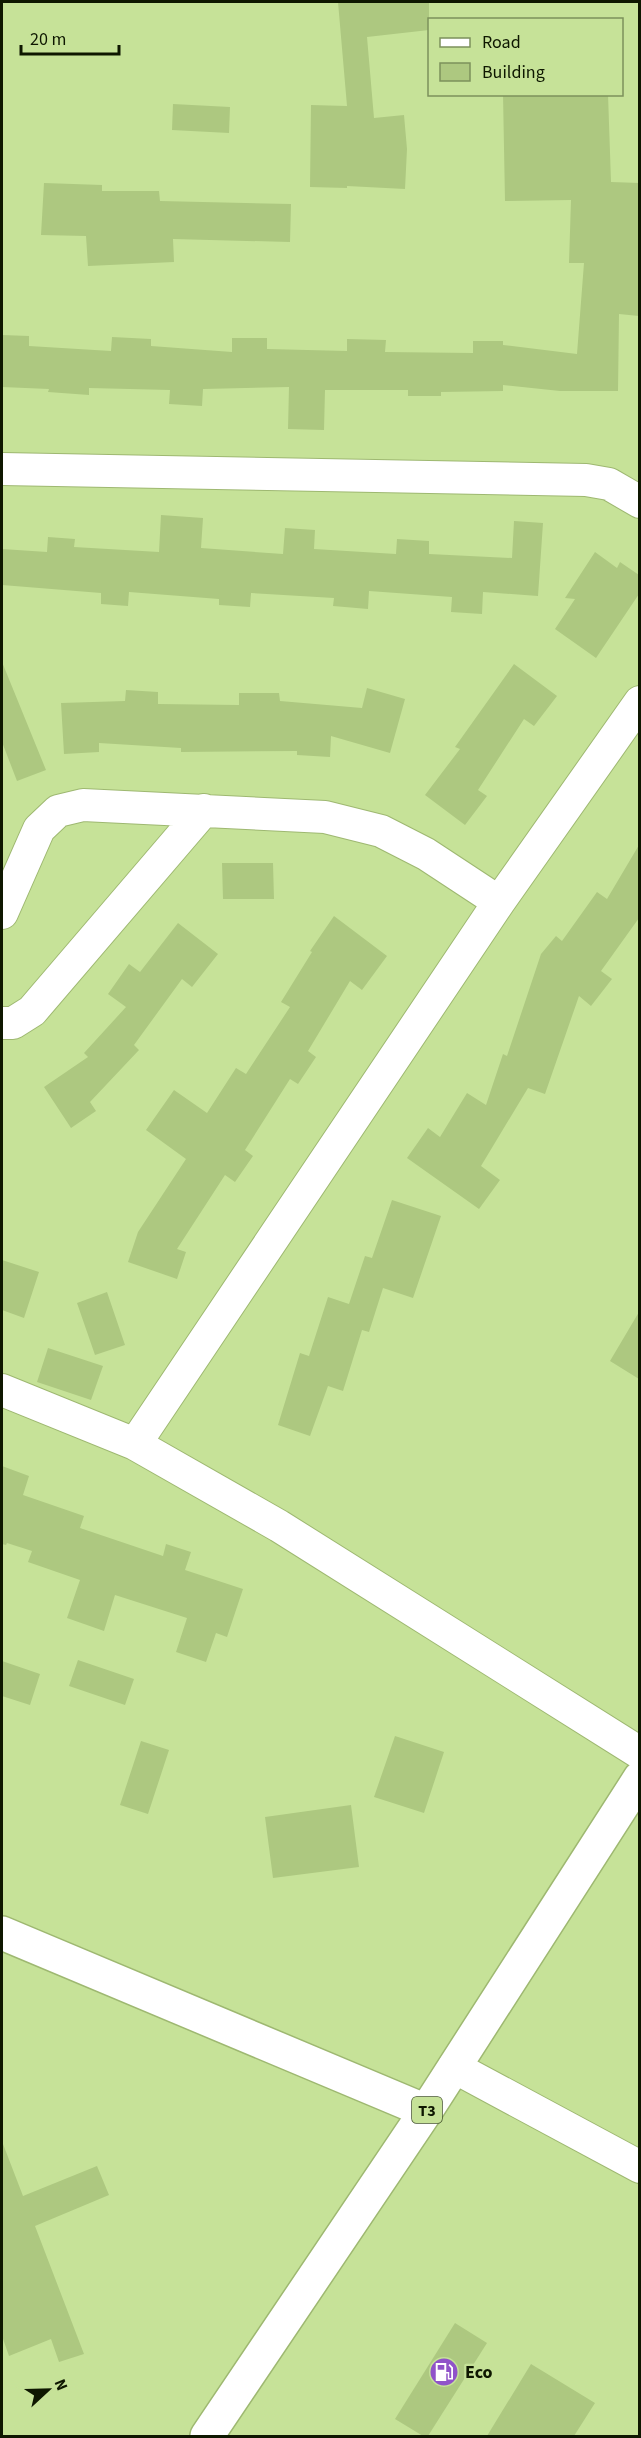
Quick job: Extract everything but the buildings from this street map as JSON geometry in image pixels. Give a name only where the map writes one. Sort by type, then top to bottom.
[{"type":"main road","name":"T3","points":[[207,2436],[426,2111],[639,1778]]},
{"type":"main road","points":[[2,1933],[426,2111]]},
{"type":"street","points":[[2,468],[586,480],[609,484],[639,502]]},
{"type":"street","points":[[135,1444],[500,902],[639,702]]},
{"type":"street","points":[[2,913],[39,829],[58,811],[83,805],[325,818],[381,831],[426,854],[500,902]]},
{"type":"street","points":[[2,1023],[13,1023],[32,1011],[204,810]]},
{"type":"street","points":[[2,1390],[135,1444],[279,1526],[639,1753]]},
{"type":"street","points":[[454,2067],[639,2167]]},
{"type":"place","name":"Eco","points":[[444,2372]]}]
